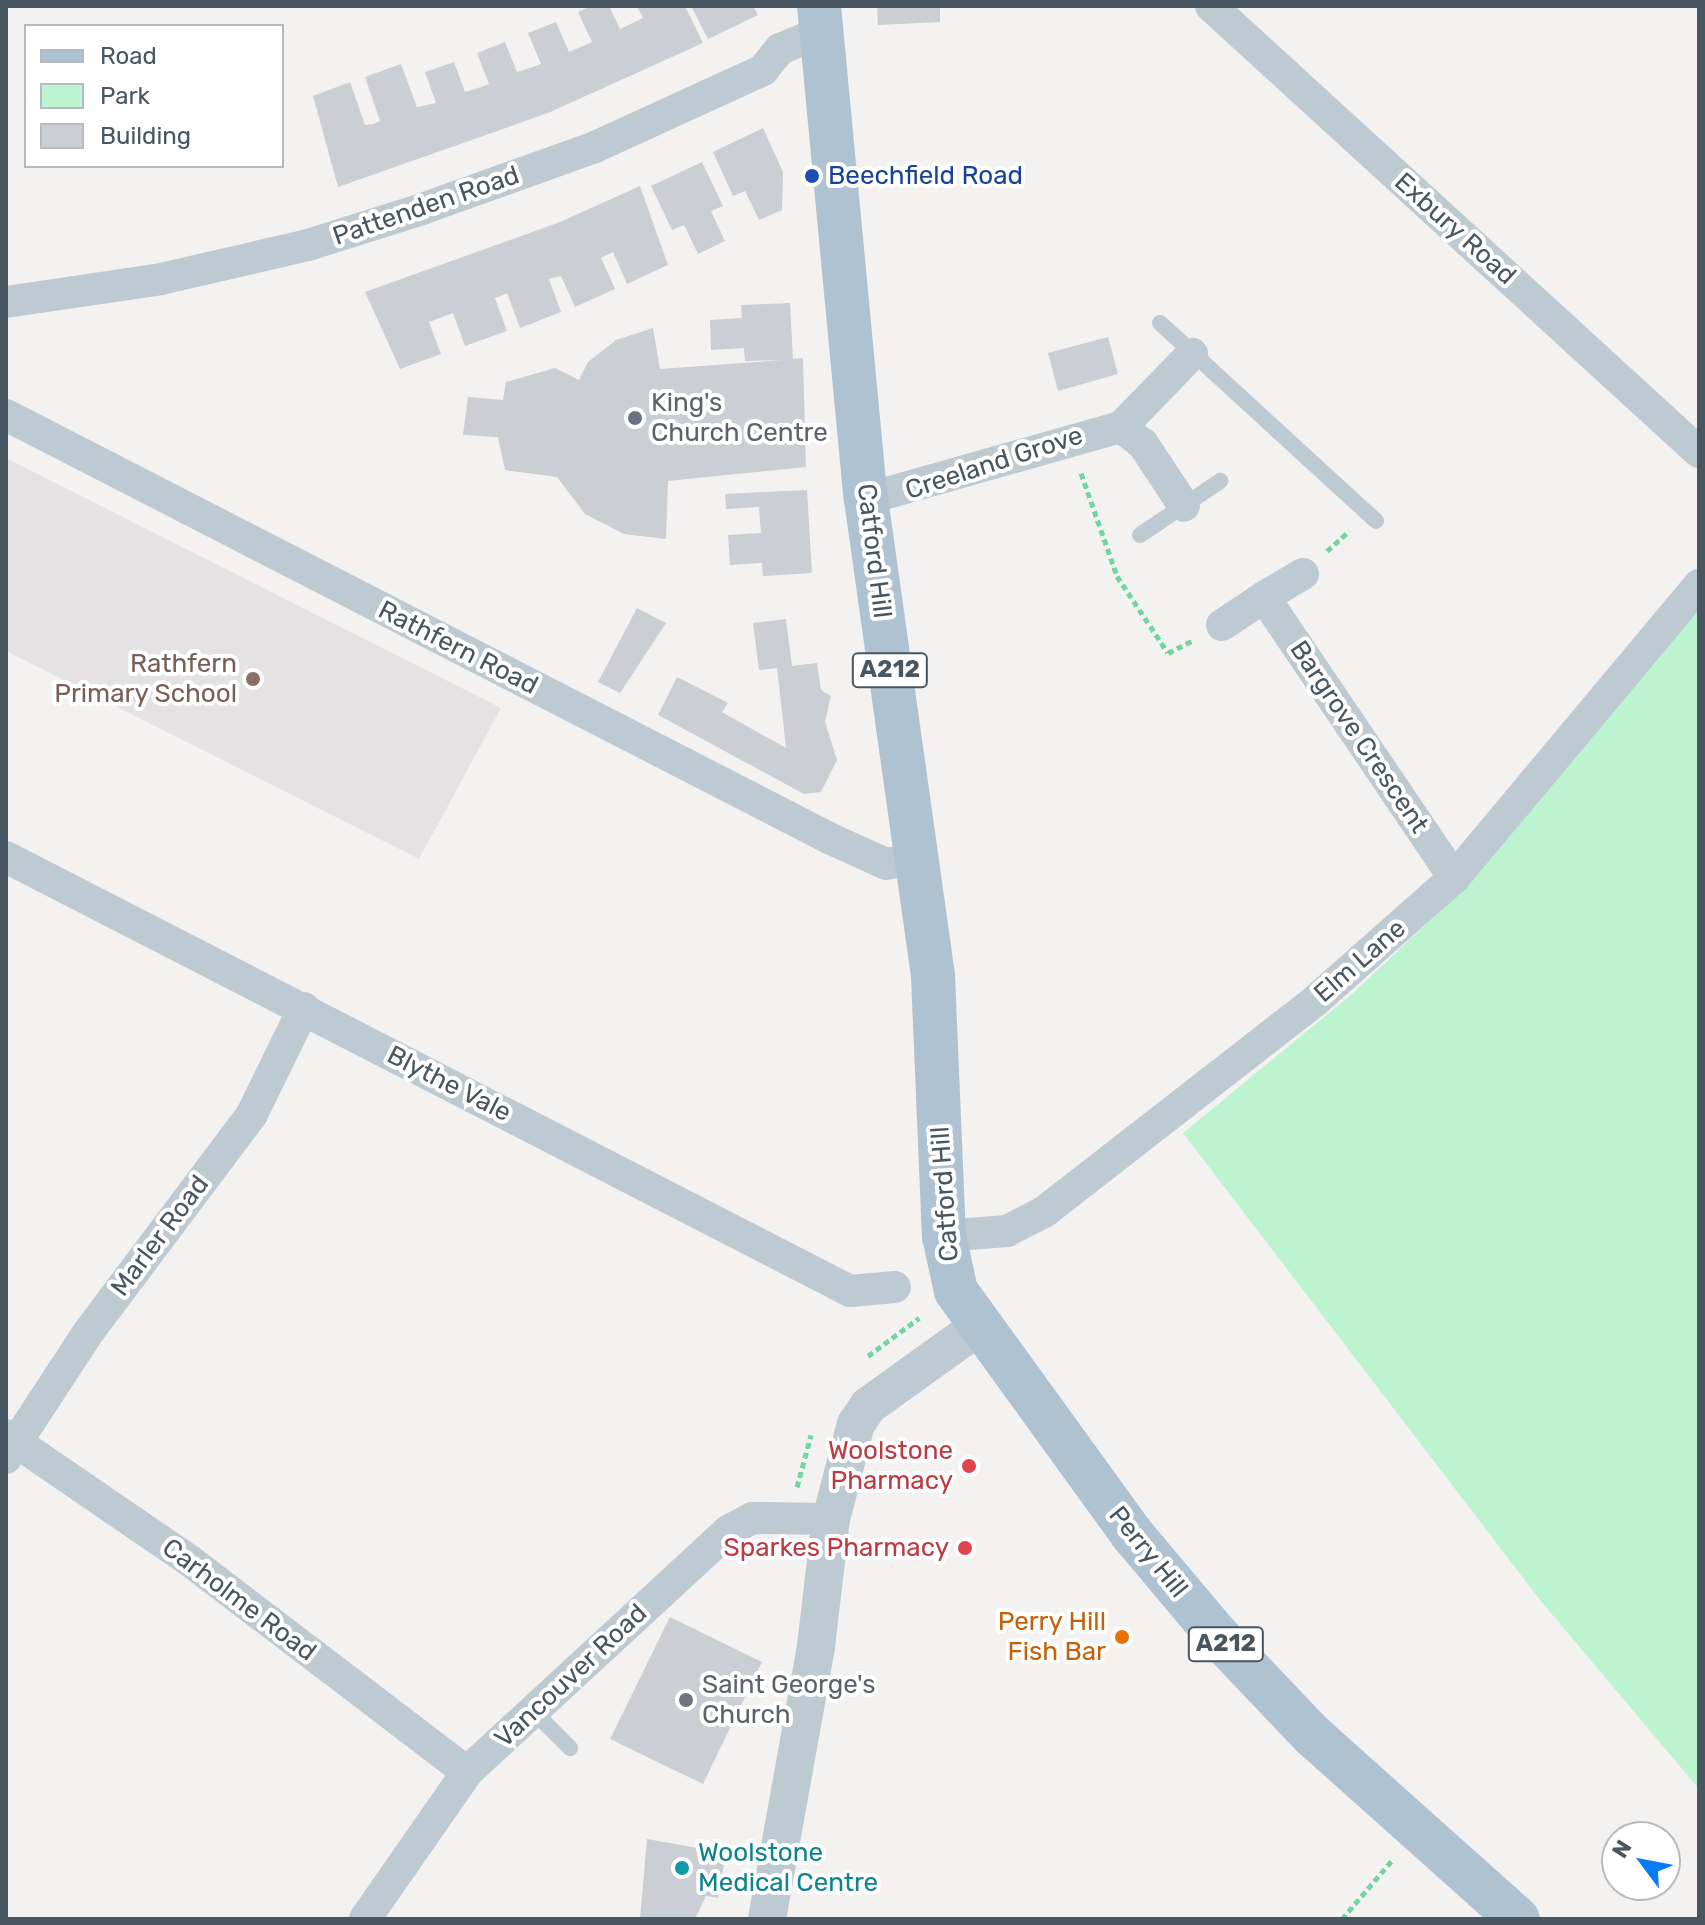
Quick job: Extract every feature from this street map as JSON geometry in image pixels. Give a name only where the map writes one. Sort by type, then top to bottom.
[{"type":"main road","name":"Catford Hill","points":[[819,19],[866,499],[933,976],[944,1236],[953,1283],[978,1327]]},
{"type":"main road","name":"Perry Hill","points":[[978,1327],[1131,1533],[1217,1635],[1312,1735],[1518,1919]]},
{"type":"street","name":"Exbury Road","points":[[1211,6],[1699,452]]},
{"type":"street","name":"Pattenden Road","points":[[6,302],[161,279],[308,245],[595,147],[763,70],[780,49],[819,19]]},
{"type":"street","points":[[1184,506],[1143,444],[1121,427],[1192,354]]},
{"type":"street","name":"Rathfern Road","points":[[6,415],[831,839],[886,864],[915,859]]},
{"type":"street","name":"Creeland Grove","points":[[866,499],[1069,439],[1121,427]]},
{"type":"street","points":[[1222,625],[1303,574]]},
{"type":"street","name":"Elm Lane","points":[[944,1236],[1007,1231],[1044,1212],[1316,1000],[1454,878],[1699,585]]},
{"type":"street","name":"Bargrove Crescent","points":[[1264,597],[1454,878]]},
{"type":"street","name":"Blythe Vale","points":[[6,857],[850,1291],[897,1302]]},
{"type":"street","name":"Marler Road","points":[[10,1444],[142,1258],[252,1114],[304,1008]]},
{"type":"street","points":[[767,1919],[816,1646],[831,1519],[856,1424],[868,1406],[978,1327]]},
{"type":"street","name":"Carholme Road","points":[[10,1444],[190,1561],[467,1772]]},
{"type":"street","name":"Vancouver Road","points":[[365,1919],[467,1772],[728,1531],[752,1518],[831,1519]]},
{"type":"lane","points":[[1160,323],[1376,521]]},
{"type":"lane","points":[[1140,535],[1220,481]]},
{"type":"lane","points":[[532,1710],[570,1748]]},
{"type":"path","points":[[1069,439],[1117,576],[1168,653],[1222,625]]},
{"type":"path","points":[[1303,574],[1354,525]]},
{"type":"path","points":[[897,1302],[918,1335]]},
{"type":"path","points":[[1342,1919],[1419,1828]]},
{"type":"shaded area","name":"Rathfern Primary School","points":[[6,458],[501,708],[419,859],[6,651]]},
{"type":"green space","points":[[1699,609],[1699,1789],[1540,1600],[1183,1133],[1352,994],[1452,900]]},
{"type":"building","points":[[591,6],[609,6],[620,29],[643,18],[637,6],[685,6],[703,43],[548,113],[338,187],[313,96],[350,82],[365,125],[373,124],[380,121],[365,77],[401,64],[417,107],[436,103],[425,72],[454,62],[465,92],[489,84],[477,53],[505,42],[517,72],[541,64],[528,33],[556,22],[569,52],[592,42],[578,12]]},
{"type":"building","points":[[691,6],[753,6],[758,15],[708,39]]},
{"type":"building","points":[[877,6],[940,6],[940,22],[878,25]]},
{"type":"building","points":[[763,128],[783,172],[782,210],[759,220],[745,191],[733,196],[713,152]]},
{"type":"building","points":[[702,162],[723,206],[711,211],[725,241],[698,254],[684,225],[672,230],[651,186]]},
{"type":"building","points":[[640,186],[668,265],[627,284],[613,252],[601,258],[615,289],[575,307],[561,276],[549,279],[561,312],[520,328],[507,293],[495,298],[507,331],[465,346],[453,313],[429,322],[441,354],[400,369],[365,292],[560,222]]},
{"type":"building","name":"King's Church Centre","points":[[790,303],[793,359],[803,358],[806,467],[668,481],[666,539],[624,534],[585,514],[557,477],[505,470],[498,437],[463,435],[468,397],[503,400],[506,382],[555,368],[579,380],[588,362],[616,340],[653,328],[660,369],[783,360],[745,361],[744,348],[711,350],[710,320],[742,318],[741,305]]},
{"type":"building","points":[[1108,337],[1118,374],[1058,391],[1048,353]]},
{"type":"building","points":[[807,490],[812,573],[763,576],[762,563],[730,565],[728,535],[761,533],[759,507],[726,509],[725,494]]},
{"type":"building","points":[[637,608],[666,623],[620,693],[598,682]]},
{"type":"building","points":[[786,619],[792,666],[817,663],[821,690],[831,696],[825,722],[837,760],[821,792],[804,794],[658,715],[677,677],[728,703],[722,712],[786,748],[777,668],[759,670],[753,623]]},
{"type":"building","name":"Saint George's Church","points":[[670,1617],[762,1662],[703,1784],[610,1739]]},
{"type":"building","name":"Woolstone Medical Centre","points":[[647,1839],[726,1853],[718,1898],[706,1896],[695,1919],[640,1919]]},
{"type":"place","name":"Beechfield Road","points":[[812,176]]},
{"type":"place","name":"King's Church Centre","points":[[635,418]]},
{"type":"place","name":"Rathfern Primary School","points":[[253,679]]},
{"type":"place","name":"Woolstone Pharmacy","points":[[969,1466]]},
{"type":"place","name":"Sparkes Pharmacy","points":[[965,1548]]},
{"type":"place","name":"Perry Hill Fish Bar","points":[[1122,1637]]},
{"type":"place","name":"Saint George's Church","points":[[686,1700]]},
{"type":"place","name":"Woolstone Medical Centre","points":[[682,1868]]}]
